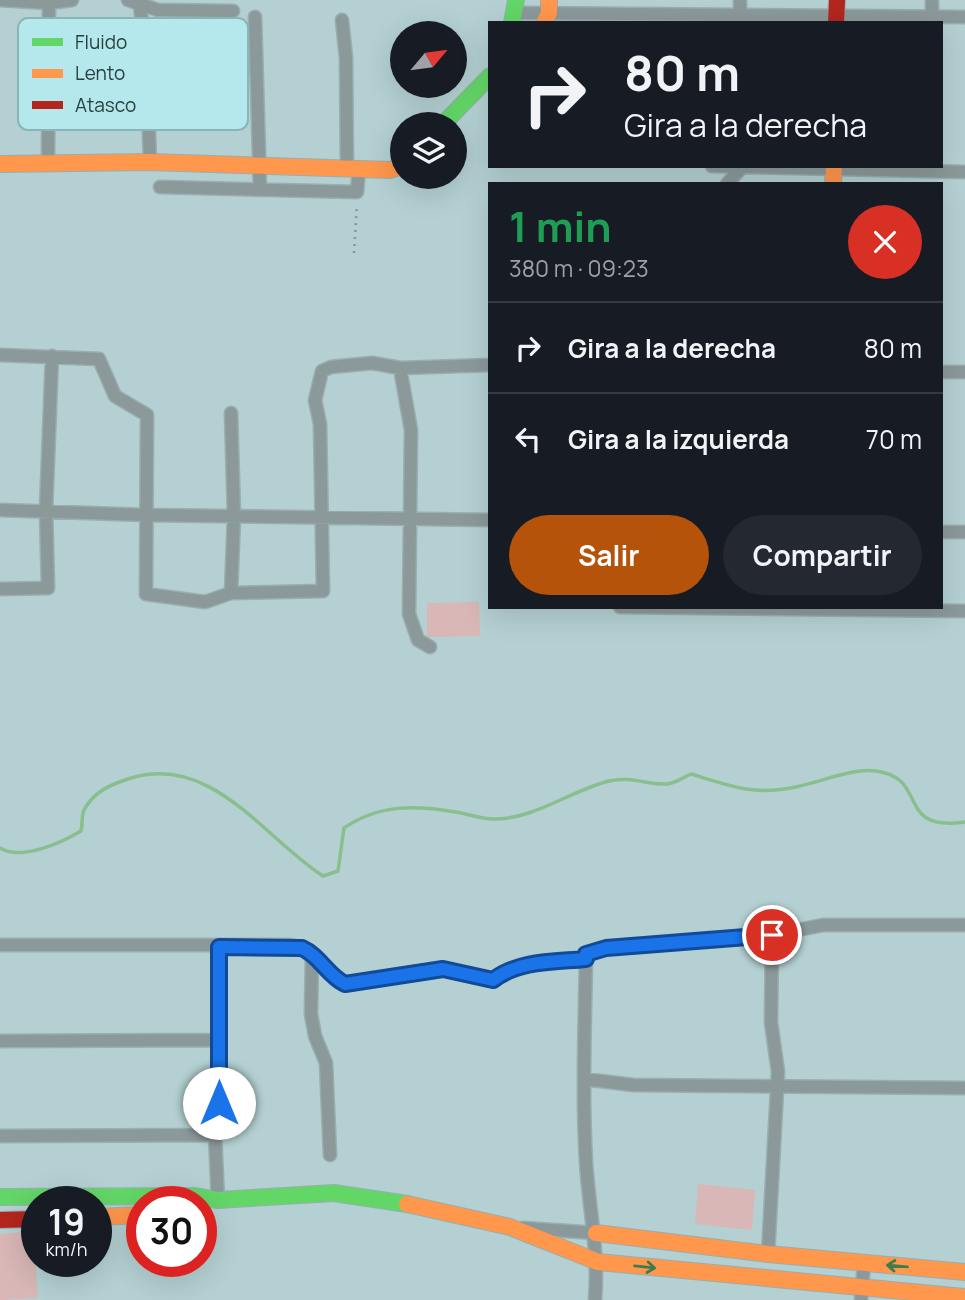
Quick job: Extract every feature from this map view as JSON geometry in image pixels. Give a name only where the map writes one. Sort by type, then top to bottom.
[{"type":"street","points":[[0,0],[49,3],[72,0]]},
{"type":"street","points":[[932,0],[938,18]]},
{"type":"street","points":[[135,2],[158,10],[233,11]]},
{"type":"street","points":[[49,3],[49,18]]},
{"type":"street","points":[[515,12],[652,6],[740,12],[836,12],[965,17]]},
{"type":"street","points":[[255,18],[260,189]]},
{"type":"street","points":[[160,187],[357,192],[342,20]]},
{"type":"street","points":[[454,112],[488,77]]},
{"type":"street","points":[[48,130],[48,162]]},
{"type":"street","points":[[149,130],[150,162]]},
{"type":"street","points":[[0,164],[150,162],[390,170]]},
{"type":"street","points":[[729,182],[741,168],[834,173],[932,169],[965,172]]},
{"type":"street","points":[[0,355],[99,359],[115,397],[147,415],[146,594],[205,602],[231,593],[323,591],[320,424],[315,400],[322,371],[338,366],[372,363],[400,368],[488,365]]},
{"type":"street","points":[[0,589],[48,588],[46,510],[52,356]]},
{"type":"street","points":[[400,368],[411,430],[409,614],[418,640],[430,647]]},
{"type":"street","points":[[943,372],[965,372]]},
{"type":"street","points":[[231,413],[234,516],[231,593]]},
{"type":"street","points":[[0,510],[488,520]]},
{"type":"street","points":[[943,532],[965,532]]},
{"type":"street","points":[[829,609],[965,611]]},
{"type":"street","points":[[595,1300],[598,1262],[586,1166],[586,954],[606,948],[772,935],[823,925],[965,925]]},
{"type":"street","points":[[768,1254],[777,1087],[771,1022],[772,935]]},
{"type":"street","points":[[0,945],[290,945],[312,952],[334,978],[345,984],[443,969],[493,980],[512,969],[546,962],[586,959]]},
{"type":"street","points":[[218,1200],[215,1135],[219,1118],[219,947]]},
{"type":"street","points":[[312,952],[311,1014],[315,1036],[326,1063],[330,1155]]},
{"type":"street","points":[[0,1041],[219,1040]]},
{"type":"street","points":[[584,1079],[633,1085],[965,1088]]},
{"type":"street","points":[[0,1136],[215,1135]]},
{"type":"street","points":[[0,1197],[192,1196],[218,1200],[334,1193],[407,1204],[510,1227],[596,1233],[768,1254],[965,1272]]},
{"type":"street","points":[[0,1220],[21,1219]]},
{"type":"street","points":[[510,1227],[598,1262],[861,1295],[965,1297]]},
{"type":"street","points":[[861,1295],[864,1263]]},
{"type":"path","points":[[354,253],[357,192]]},
{"type":"shaded area","points":[[479,602],[480,636],[427,637],[427,603]]},
{"type":"shaded area","points":[[698,1184],[755,1190],[752,1230],[695,1224]]},
{"type":"shaded area","points":[[21,1232],[21,1277],[36,1277],[38,1298],[0,1300],[0,1234]]},
{"type":"waterway","points":[[0,848],[19,853],[63,841],[81,831],[84,810],[98,793],[131,778],[160,774],[187,778],[212,788],[235,803],[323,876],[338,871],[344,828],[371,814],[412,808],[456,812],[488,819],[508,818],[538,810],[595,785],[618,780],[666,784],[691,774],[742,788],[781,790],[836,776],[876,771],[903,783],[920,812],[929,819],[943,823],[965,822]]},
{"type":"traffic: fast","points":[[512,21],[516,0]]},
{"type":"traffic: fast","points":[[455,112],[488,78]]},
{"type":"traffic: fast","points":[[0,1197],[193,1196],[218,1200],[334,1193],[407,1204]]},
{"type":"traffic: slow","points":[[545,21],[549,13],[549,0]]},
{"type":"traffic: slow","points":[[0,164],[150,162],[390,170]]},
{"type":"traffic: slow","points":[[833,182],[834,168]]},
{"type":"traffic: slow","points":[[407,1204],[510,1227],[598,1262],[965,1297]]},
{"type":"traffic: slow","points":[[112,1216],[126,1216]]},
{"type":"traffic: slow","points":[[596,1233],[768,1254],[965,1272]]},
{"type":"traffic: jam","points":[[836,21],[837,0]]},
{"type":"traffic: jam","points":[[0,1220],[21,1219]]},
{"type":"route","points":[[219,1103],[219,947],[290,945],[302,948],[312,952],[334,978],[345,984],[443,969],[493,980],[512,969],[546,962],[586,959],[586,954],[606,948],[772,935]]}]
